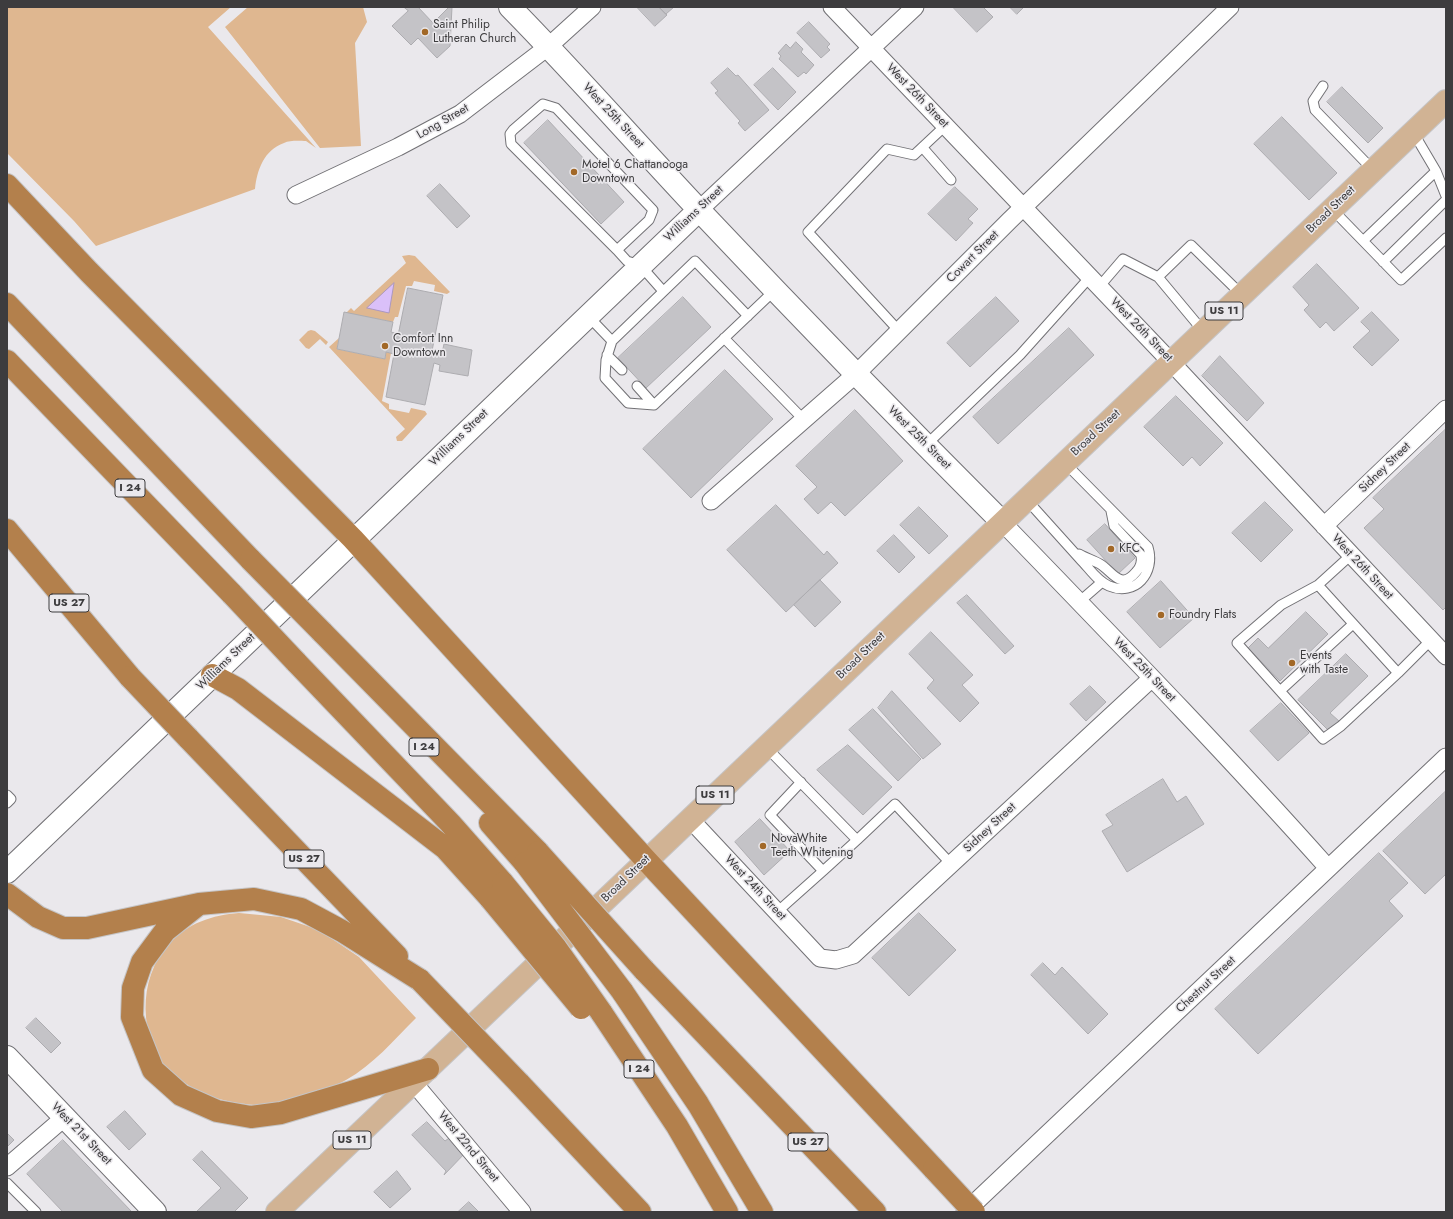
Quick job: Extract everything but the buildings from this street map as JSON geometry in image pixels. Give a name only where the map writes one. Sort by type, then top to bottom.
[{"type":"highway","points":[[7,185],[89,272],[353,539],[646,860],[974,1212]]},
{"type":"highway","name":"US 27","points":[[7,304],[251,560],[322,632],[532,857],[644,970],[875,1212]]},
{"type":"highway","name":"I 24","points":[[7,361],[450,823],[497,890],[556,948],[596,1017],[727,1212]]},
{"type":"highway","name":"US 27","points":[[7,530],[130,677],[519,1083],[640,1212]]},
{"type":"highway","points":[[212,675],[238,689],[446,848],[497,890]]},
{"type":"highway","name":"I 24","points":[[532,857],[698,1104],[762,1212]]},
{"type":"highway","points":[[7,894],[38,917],[63,928],[87,928],[199,904],[254,899],[301,909],[342,932],[420,980]]},
{"type":"highway","points":[[199,904],[165,931],[142,962],[133,988],[132,1016],[153,1070],[181,1095],[217,1111],[251,1117],[281,1113],[421,1076]]},
{"type":"highway","points":[[670,1128],[724,1212]]},
{"type":"main road","name":"Broad Street","points":[[277,1212],[1446,101]]},
{"type":"street","name":"West 25th Street","points":[[510,7],[549,46],[699,210],[775,290],[1152,678],[1278,811],[1328,868]]},
{"type":"street","name":"Long Street","points":[[296,194],[398,147],[460,114],[549,46],[592,7]]},
{"type":"street","name":"West 26th Street","points":[[832,7],[1171,362],[1446,656]]},
{"type":"street","name":"Williams Street","points":[[7,872],[587,315],[915,7]]},
{"type":"street","name":"Cowart Street","points":[[711,501],[856,374],[1023,207],[1230,7]]},
{"type":"street","name":"Sidney Street","points":[[1324,526],[1446,409]]},
{"type":"street","name":"Sidney Street","points":[[820,958],[836,960],[853,955],[1152,678]]},
{"type":"street","name":"Chestnut Street","points":[[965,1212],[1446,757]]},
{"type":"street","name":"West 24th Street","points":[[690,818],[820,958]]},
{"type":"street","name":"West 21st Street","points":[[7,1057],[155,1212]]},
{"type":"street","name":"West 22nd Street","points":[[421,1076],[522,1212]]},
{"type":"street","points":[[7,1167],[65,1117]]},
{"type":"lane","points":[[1323,86],[1313,101],[1315,110],[1373,170]]},
{"type":"lane","points":[[617,250],[649,220],[653,210],[556,108],[543,104],[510,134],[511,144],[627,261],[640,265],[663,292]]},
{"type":"lane","points":[[899,331],[808,232],[887,149],[914,155],[945,126]]},
{"type":"lane","points":[[1413,132],[1436,171],[1446,196]]},
{"type":"lane","points":[[923,148],[951,180]]},
{"type":"lane","points":[[1363,241],[1436,171]]},
{"type":"lane","points":[[1383,262],[1446,200]]},
{"type":"lane","points":[[1332,209],[1401,280],[1446,238]]},
{"type":"lane","points":[[1158,277],[1191,245],[1242,295]]},
{"type":"lane","points":[[926,445],[1095,282],[1123,259],[1158,277],[1203,331]]},
{"type":"lane","points":[[748,316],[695,261],[612,341],[607,355],[605,378],[628,403],[654,405],[724,338],[748,316],[775,290]]},
{"type":"lane","points":[[587,315],[612,341]]},
{"type":"lane","points":[[724,338],[804,420]]},
{"type":"lane","points":[[607,355],[622,370]]},
{"type":"lane","points":[[637,386],[654,405]]},
{"type":"lane","points":[[1026,499],[1102,582],[1120,590],[1129,589],[1143,578],[1148,572],[1150,563],[1148,548],[1064,463]]},
{"type":"lane","points":[[1074,552],[1101,564],[1112,577],[1120,580],[1128,579],[1134,575],[1141,564],[1141,554],[1114,526],[1111,510]]},
{"type":"lane","points":[[1351,555],[1318,585],[1281,605],[1237,643],[1323,740],[1341,726],[1431,640]]},
{"type":"lane","points":[[1079,602],[1102,582]]},
{"type":"lane","points":[[1318,585],[1398,673]]},
{"type":"lane","points":[[1280,691],[1353,624]]},
{"type":"lane","points":[[766,747],[857,840]]},
{"type":"lane","points":[[801,782],[770,815],[823,871]]},
{"type":"lane","points":[[7,795],[11,799],[7,803]]},
{"type":"lane","points":[[777,912],[895,804],[951,864]]},
{"type":"lane","points":[[7,1183],[36,1212]]},
{"type":"shaded area","points":[[7,7],[231,7],[208,27],[316,148],[306,141],[286,142],[277,146],[271,150],[263,162],[255,189],[96,246],[74,221],[7,153]]},
{"type":"shaded area","points":[[248,7],[363,7],[367,22],[355,43],[361,146],[320,148],[225,27]]},
{"type":"shaded area","points":[[402,256],[415,256],[450,292],[447,294],[434,291],[435,285],[414,281],[412,286],[406,286],[398,317],[395,317],[393,322],[346,313],[351,308],[354,311],[406,263]]},
{"type":"shaded area","points":[[394,283],[389,313],[367,308]]},
{"type":"shaded area","points":[[311,330],[315,331],[328,342],[326,345],[320,339],[309,349],[306,348],[299,340]]},
{"type":"shaded area","points":[[339,338],[337,349],[385,359],[386,352],[391,353],[382,401],[389,404],[389,409],[409,413],[411,408],[425,411],[427,414],[402,441],[397,441],[396,437],[405,429],[329,347]]},
{"type":"shaded area","points":[[239,913],[281,917],[319,930],[359,957],[416,1018],[383,1052],[356,1074],[310,1096],[279,1105],[254,1105],[209,1096],[192,1087],[171,1074],[160,1060],[152,1044],[147,1027],[146,1009],[147,991],[151,974],[159,958],[169,944],[192,925],[210,918]]},
{"type":"place","name":"Saint Philip Lutheran Church","points":[[425,32]]},
{"type":"place","name":"Motel 6 Chattanooga Downtown","points":[[574,172]]},
{"type":"place","name":"Comfort Inn Downtown","points":[[385,346]]},
{"type":"place","name":"KFC","points":[[1111,549]]},
{"type":"place","name":"Foundry Flats","points":[[1161,615]]},
{"type":"place","name":"Events with Taste","points":[[1292,663]]},
{"type":"place","name":"NovaWhite Teeth Whitening","points":[[763,846]]}]
